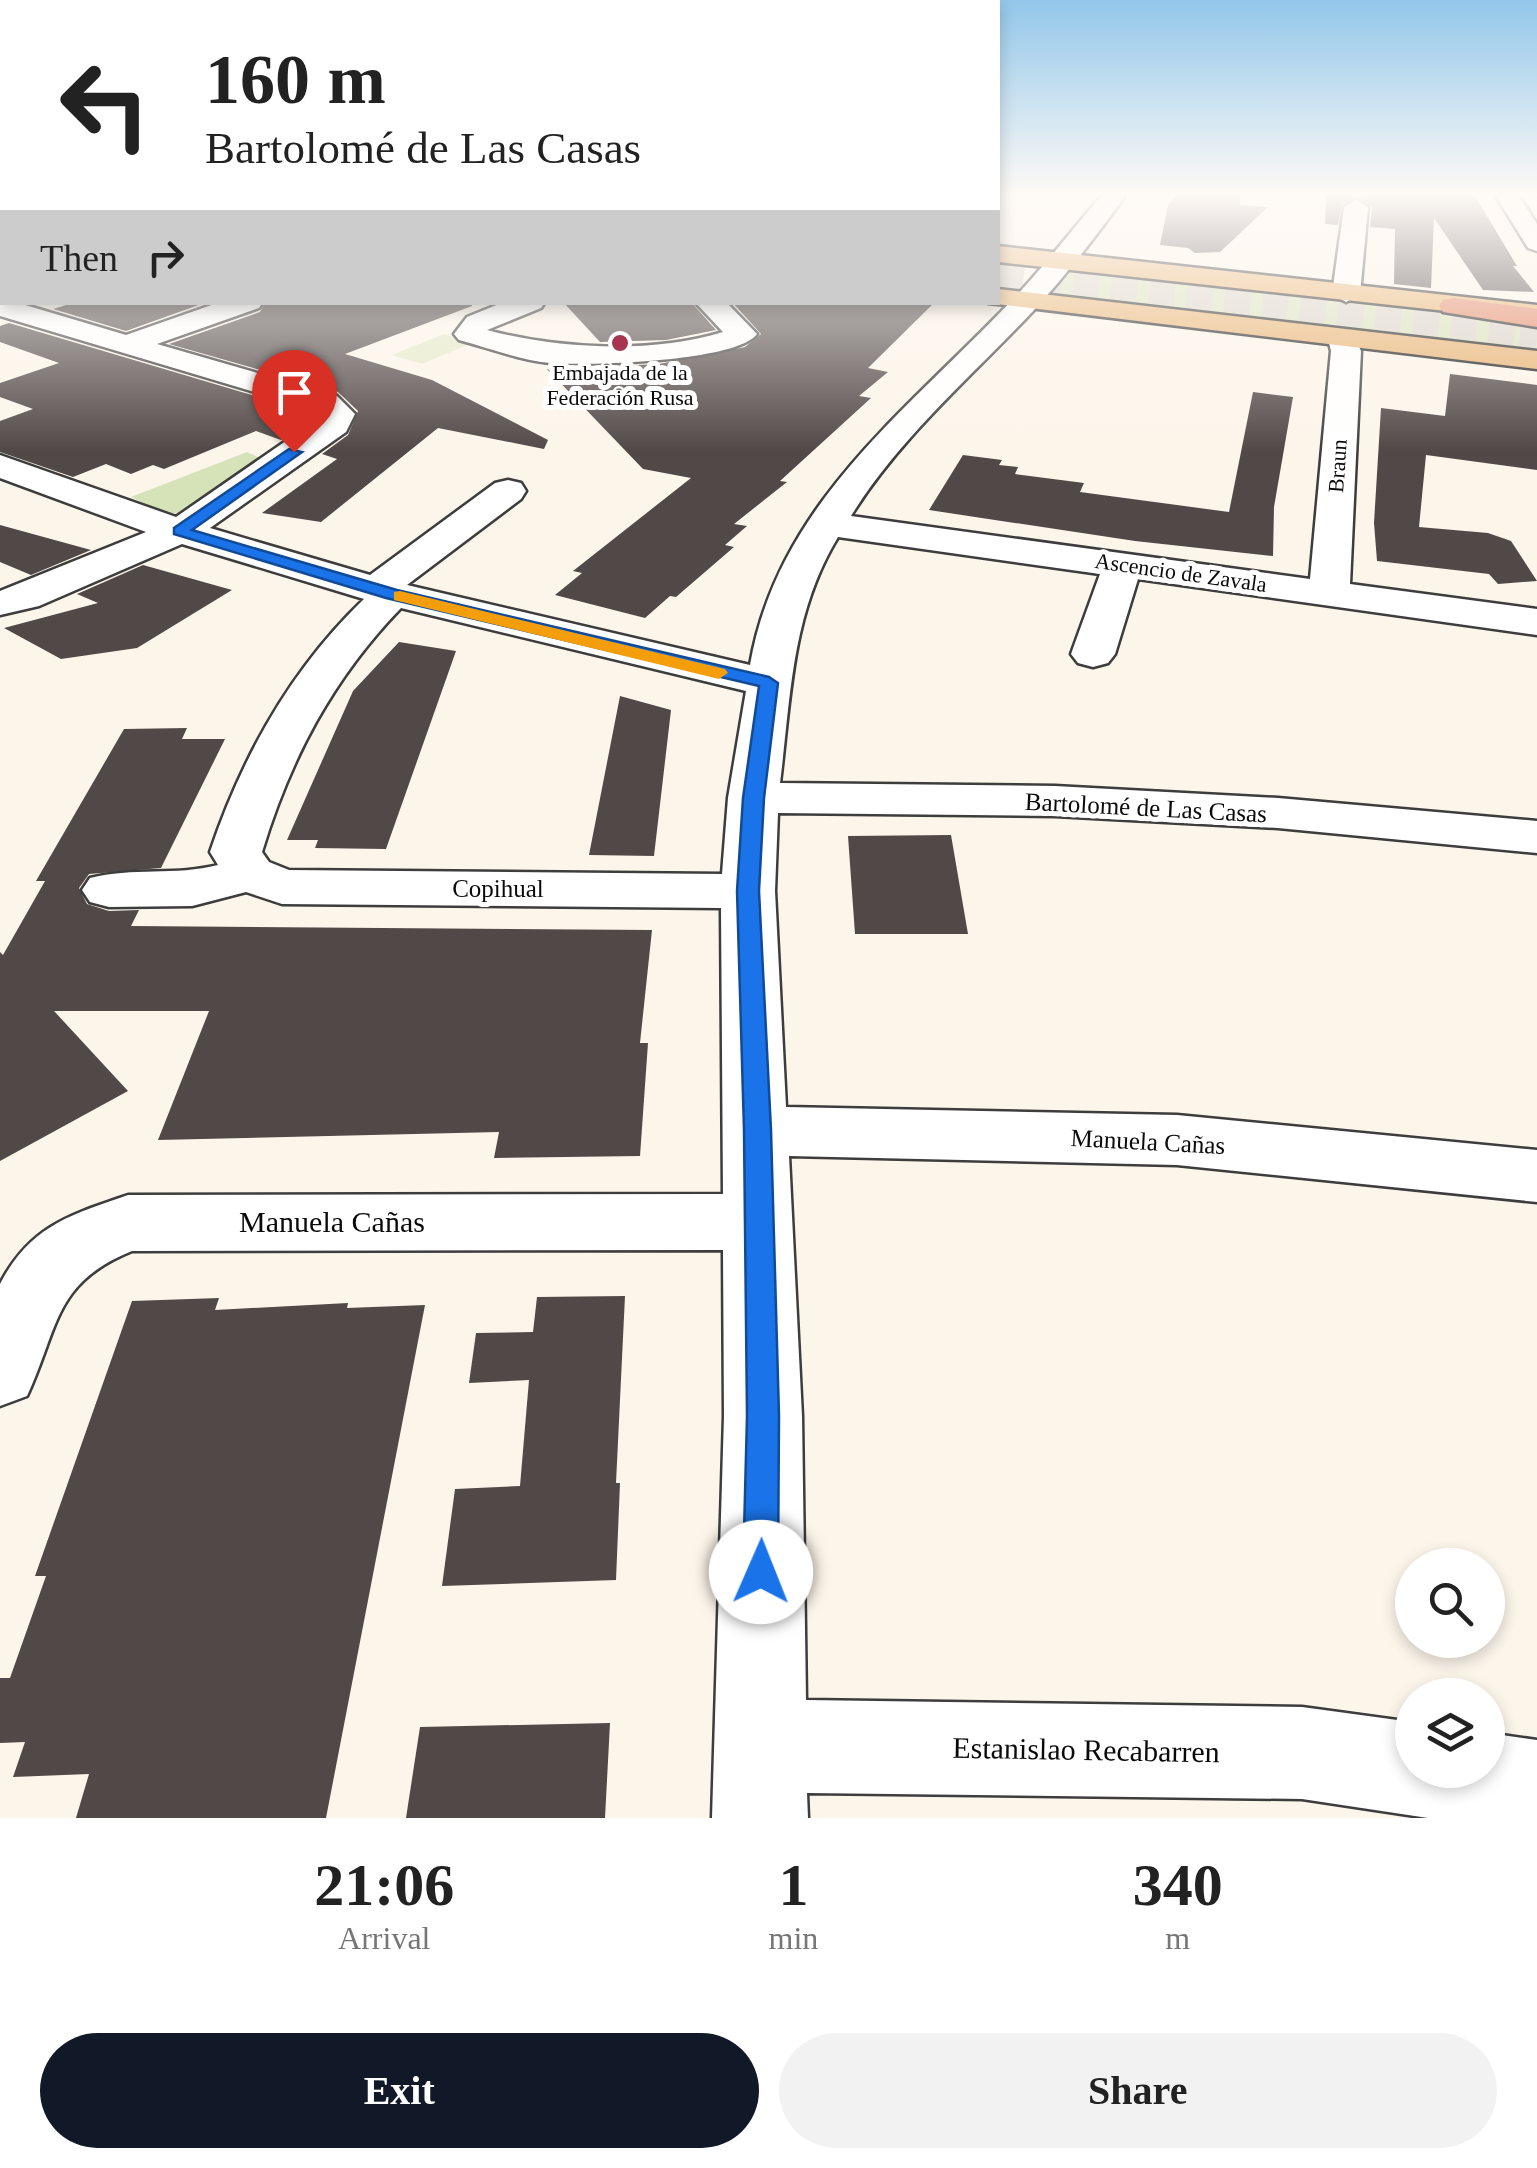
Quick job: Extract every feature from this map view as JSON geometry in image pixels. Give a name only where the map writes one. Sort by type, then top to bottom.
[{"type":"highway","points":[[1453,306],[1537,316]]},
{"type":"main road","points":[[1229,281],[1453,306]]},
{"type":"main road","points":[[1012,299],[1537,360]]},
{"type":"street","points":[[759,1782],[763,1416],[758,1130],[748,891],[753,798],[779,619],[796,573],[854,482],[1012,299],[1037,281]]},
{"type":"street","points":[[1346,294],[1348,281]]},
{"type":"street","points":[[127,344],[239,305]]},
{"type":"street","points":[[523,305],[478,323],[469,334],[557,354],[700,347],[734,340],[742,334],[712,305]]},
{"type":"street","points":[[0,307],[326,403],[339,414],[334,425],[180,531],[24,597],[0,603]]},
{"type":"street","name":"Braun","points":[[1328,592],[1346,350],[1343,340]]},
{"type":"street","points":[[0,466],[180,531],[384,592],[769,683]]},
{"type":"street","points":[[250,874],[239,862],[238,841],[278,743],[330,662],[384,592],[508,491]]},
{"type":"street","name":"Ascencio de Zavala","points":[[824,524],[1537,622]]},
{"type":"street","points":[[1094,654],[1123,564]]},
{"type":"street","name":"Bartolomé de Las Casas","points":[[753,798],[1055,800],[1278,813],[1537,837]]},
{"type":"street","name":"Copihual","points":[[109,890],[192,889],[250,874],[282,887],[748,891]]},
{"type":"street","name":"Manuela Cañas","points":[[758,1130],[1178,1140],[1537,1176]]},
{"type":"street","name":"Manuela Cañas","points":[[0,1372],[27,1306],[51,1264],[88,1239],[128,1223],[758,1222]]},
{"type":"street","name":"Estanislao Recabarren","points":[[759,1782],[1302,1753],[1395,1767]]},
{"type":"street","points":[[1505,1782],[1537,1787]]},
{"type":"green space","points":[[1063,281],[1165,281],[1537,320],[1537,352],[1052,294]]},
{"type":"green space","points":[[444,334],[474,342],[422,364],[392,355]]},
{"type":"green space","points":[[247,452],[267,461],[185,514],[165,513],[131,497]]},
{"type":"building","points":[[1394,281],[1431,281],[1431,288],[1394,284]]},
{"type":"building","points":[[1477,281],[1525,281],[1534,292],[1483,290]]},
{"type":"building","points":[[66,305],[199,305],[126,331],[53,309]]},
{"type":"building","points":[[264,305],[472,305],[345,354],[432,380],[548,440],[544,449],[438,428],[321,522],[262,513],[337,459],[322,454],[348,435],[358,411],[338,392],[169,344],[260,312]]},
{"type":"building","points":[[566,305],[694,305],[716,330],[666,340],[600,342]]},
{"type":"building","points":[[735,305],[932,305],[868,368],[888,372],[859,396],[871,398],[780,481],[787,482],[734,524],[747,526],[725,545],[734,547],[676,597],[670,596],[645,618],[555,595],[582,573],[573,571],[691,478],[643,469],[547,369],[659,364],[745,347],[761,334]]},
{"type":"building","points":[[9,323],[316,416],[281,440],[256,431],[164,469],[153,465],[131,474],[106,464],[73,477],[0,452],[0,421],[33,409],[0,397],[0,383],[59,363],[0,342],[0,326]]},
{"type":"building","points":[[1450,374],[1537,385],[1537,470],[1426,455],[1419,527],[1488,533],[1511,541],[1537,581],[1498,584],[1489,574],[1377,561],[1374,523],[1381,408],[1445,416]]},
{"type":"building","points":[[1253,392],[1293,397],[1274,507],[1273,556],[1135,541],[929,510],[963,455],[1002,460],[999,465],[1018,467],[1015,474],[1084,483],[1080,492],[1229,512]]},
{"type":"building","points":[[0,525],[91,550],[31,575],[0,562]]},
{"type":"building","points":[[143,565],[232,590],[137,648],[61,659],[4,628],[98,603],[77,594]]},
{"type":"building","points":[[399,642],[456,651],[386,849],[315,848],[318,840],[287,840],[353,691]]},
{"type":"building","points":[[620,696],[671,710],[654,856],[589,855]]},
{"type":"building","points":[[187,728],[182,739],[225,739],[161,868],[89,874],[79,888],[87,904],[109,911],[139,910],[131,926],[652,930],[640,1043],[648,1043],[640,1156],[494,1158],[499,1132],[158,1140],[209,1011],[54,1011],[128,1091],[0,1161],[0,952],[3,955],[45,881],[36,881],[124,729]]},
{"type":"building","points":[[951,835],[968,934],[855,934],[848,836]]},
{"type":"building","points":[[625,1296],[616,1483],[620,1483],[616,1580],[442,1586],[455,1489],[520,1486],[529,1380],[469,1383],[476,1333],[533,1332],[537,1297]]},
{"type":"building","points":[[219,1298],[215,1310],[348,1303],[347,1308],[425,1305],[326,1818],[76,1818],[89,1774],[13,1777],[25,1742],[0,1743],[0,1678],[10,1678],[46,1576],[35,1576],[132,1301]]},
{"type":"building","points":[[610,1723],[605,1818],[406,1818],[420,1727]]},
{"type":"tunnel","points":[[1066,281],[1537,335],[1520,333]]},
{"type":"slow traffic","points":[[400,596],[719,673]]},
{"type":"place","name":"Embajada de la Federación Rusa","points":[[620,343]]},
{"type":"route","points":[[294,452],[180,531],[392,594],[769,683],[753,798],[748,891],[758,1130],[763,1416],[761,1572]]}]
